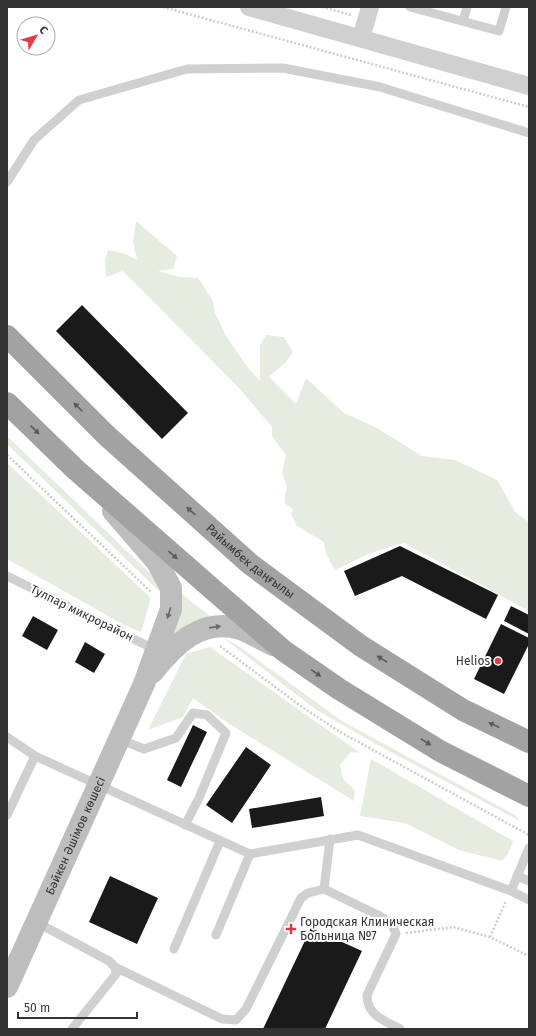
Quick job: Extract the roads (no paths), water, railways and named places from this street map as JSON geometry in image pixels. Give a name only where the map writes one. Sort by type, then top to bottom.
[{"type":"highway","name":"Райымбек даңғылы","points":[[7,336],[106,435],[250,564],[361,646],[463,710],[529,742]]},
{"type":"highway","points":[[7,403],[75,468],[284,651],[339,689],[440,751],[529,796]]},
{"type":"main road","points":[[75,468],[158,562],[171,588],[171,609],[144,684]]},
{"type":"main road","points":[[144,684],[166,655],[198,630],[219,626],[239,629],[284,651]]},
{"type":"main road","name":"Бәйкен Әшімов көшесі","points":[[7,986],[144,684]]},
{"type":"street","points":[[249,7],[427,58],[528,82]]},
{"type":"street","points":[[361,38],[370,7]]},
{"type":"lane","points":[[410,7],[432,10],[463,22],[499,31],[506,7]]},
{"type":"lane","points":[[463,22],[467,7]]},
{"type":"lane","points":[[7,182],[34,140],[79,100],[187,68],[283,68],[380,87],[529,133]]},
{"type":"lane","name":"Тулпар микрорайон","points":[[7,576],[156,650]]},
{"type":"lane","points":[[119,739],[144,749],[176,738],[193,713],[207,715],[226,733],[199,798],[185,826]]},
{"type":"lane","points":[[7,737],[35,756],[98,784],[185,826],[250,854],[358,835],[511,891],[529,900]]},
{"type":"lane","points":[[7,815],[35,756]]},
{"type":"lane","points":[[324,889],[330,839]]},
{"type":"lane","points":[[174,949],[220,841]]},
{"type":"lane","points":[[511,891],[529,848]]},
{"type":"lane","points":[[216,935],[250,854]]},
{"type":"lane","points":[[517,876],[529,881]]},
{"type":"lane","points":[[36,922],[109,961],[115,967],[222,1020],[236,1020],[246,1010],[302,898],[308,893],[324,889],[380,916],[392,924],[396,934],[367,995],[367,1004],[372,1013],[400,1029]]},
{"type":"lane","points":[[72,1029],[116,974],[115,967]]},
{"type":"place","name":"Helios","points":[[498,661]]},
{"type":"place","name":"Городская Клиническая Больница №7","points":[[291,929]]}]
